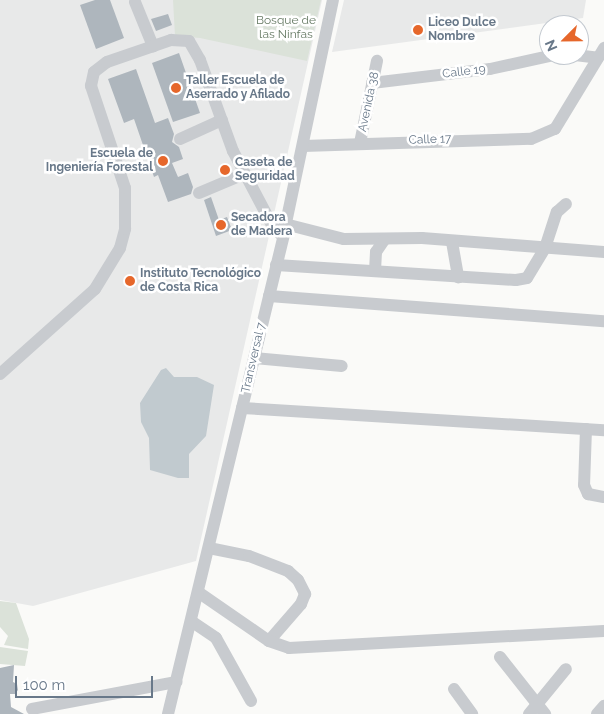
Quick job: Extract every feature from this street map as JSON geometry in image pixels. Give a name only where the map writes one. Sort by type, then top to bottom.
[{"type":"street","name":"Transversal 7","points":[[168,714],[284,231],[333,0]]},
{"type":"street","points":[[135,2],[153,46]]},
{"type":"street","points":[[0,374],[95,289],[114,261],[125,229],[125,188],[93,95],[91,78],[107,62],[180,39],[193,45],[244,174],[272,225],[284,231],[344,239],[384,240],[422,238],[452,242],[604,252]]},
{"type":"street","name":"Calle 17","points":[[303,146],[531,139],[555,129],[601,53]]},
{"type":"street","name":"Calle 19","points":[[372,84],[490,69],[539,58]]},
{"type":"street","name":"Avenida 38","points":[[360,143],[377,61]]},
{"type":"street","points":[[180,139],[222,120]]},
{"type":"street","points":[[199,193],[244,174]]},
{"type":"street","points":[[276,265],[458,277],[527,278],[545,248],[557,212],[566,204]]},
{"type":"street","points":[[375,271],[376,252],[384,240]]},
{"type":"street","points":[[452,242],[458,277]]},
{"type":"street","points":[[268,296],[604,321]]},
{"type":"street","points":[[254,358],[342,366]]},
{"type":"street","points":[[242,408],[604,430]]},
{"type":"street","points":[[586,429],[584,485],[588,494],[604,497]]},
{"type":"street","points":[[208,548],[248,556],[288,571],[298,580],[305,594],[301,604],[269,641]]},
{"type":"street","points":[[198,592],[269,641],[290,648],[604,631]]},
{"type":"street","points":[[191,621],[216,638],[251,702]]},
{"type":"street","points":[[500,657],[537,711],[566,669]]},
{"type":"street","points":[[32,709],[176,682]]},
{"type":"street","points":[[454,689],[472,714]]},
{"type":"street","points":[[597,714],[604,706]]},
{"type":"shaded area","name":"Instituto Tecnológico de Costa Rica","points":[[0,0],[322,0],[196,561],[33,606],[0,600]]},
{"type":"shaded area","name":"Liceo Dulce Nombre","points":[[344,0],[586,0],[584,15],[539,15],[539,24],[332,52]]},
{"type":"shaded area","points":[[166,368],[174,377],[197,377],[214,385],[206,436],[189,454],[189,478],[178,478],[150,470],[149,438],[141,422],[140,403],[161,370]]},
{"type":"green space","name":"Bosque de las Ninfas","points":[[173,0],[321,0],[307,61],[200,38],[175,36]]},
{"type":"green space","points":[[0,601],[16,603],[29,639],[28,649],[4,645],[8,636],[0,627]]},
{"type":"green space","points":[[0,647],[28,651],[25,666],[0,664]]},
{"type":"building","points":[[95,0],[110,0],[124,38],[96,49],[80,5]]},
{"type":"building","points":[[168,14],[172,25],[156,31],[151,19]]},
{"type":"building","name":"Taller Escuela de Aserrado y Afilado","points":[[179,53],[200,113],[173,122],[152,63]]},
{"type":"building","points":[[136,69],[155,123],[168,118],[174,134],[172,142],[179,147],[183,159],[172,163],[178,177],[188,173],[193,187],[191,194],[168,202],[158,175],[154,177],[134,119],[124,123],[108,79]]},
{"type":"building","name":"Secadora de Madera","points":[[211,197],[219,220],[227,217],[232,230],[216,236],[204,200]]},
{"type":"building","points":[[14,665],[13,682],[17,684],[18,690],[15,694],[10,694],[11,707],[24,714],[0,714],[0,668]]},
{"type":"place","name":"Liceo Dulce Nombre","points":[[418,30]]},
{"type":"place","name":"Taller Escuela de Aserrado y Afilado","points":[[176,88]]},
{"type":"place","name":"Escuela de Ingeniería Forestal","points":[[163,161]]},
{"type":"place","name":"Caseta de Seguridad","points":[[225,170]]},
{"type":"place","name":"Secadora de Madera","points":[[221,225]]},
{"type":"place","name":"Instituto Tecnológico de Costa Rica","points":[[130,281]]}]
